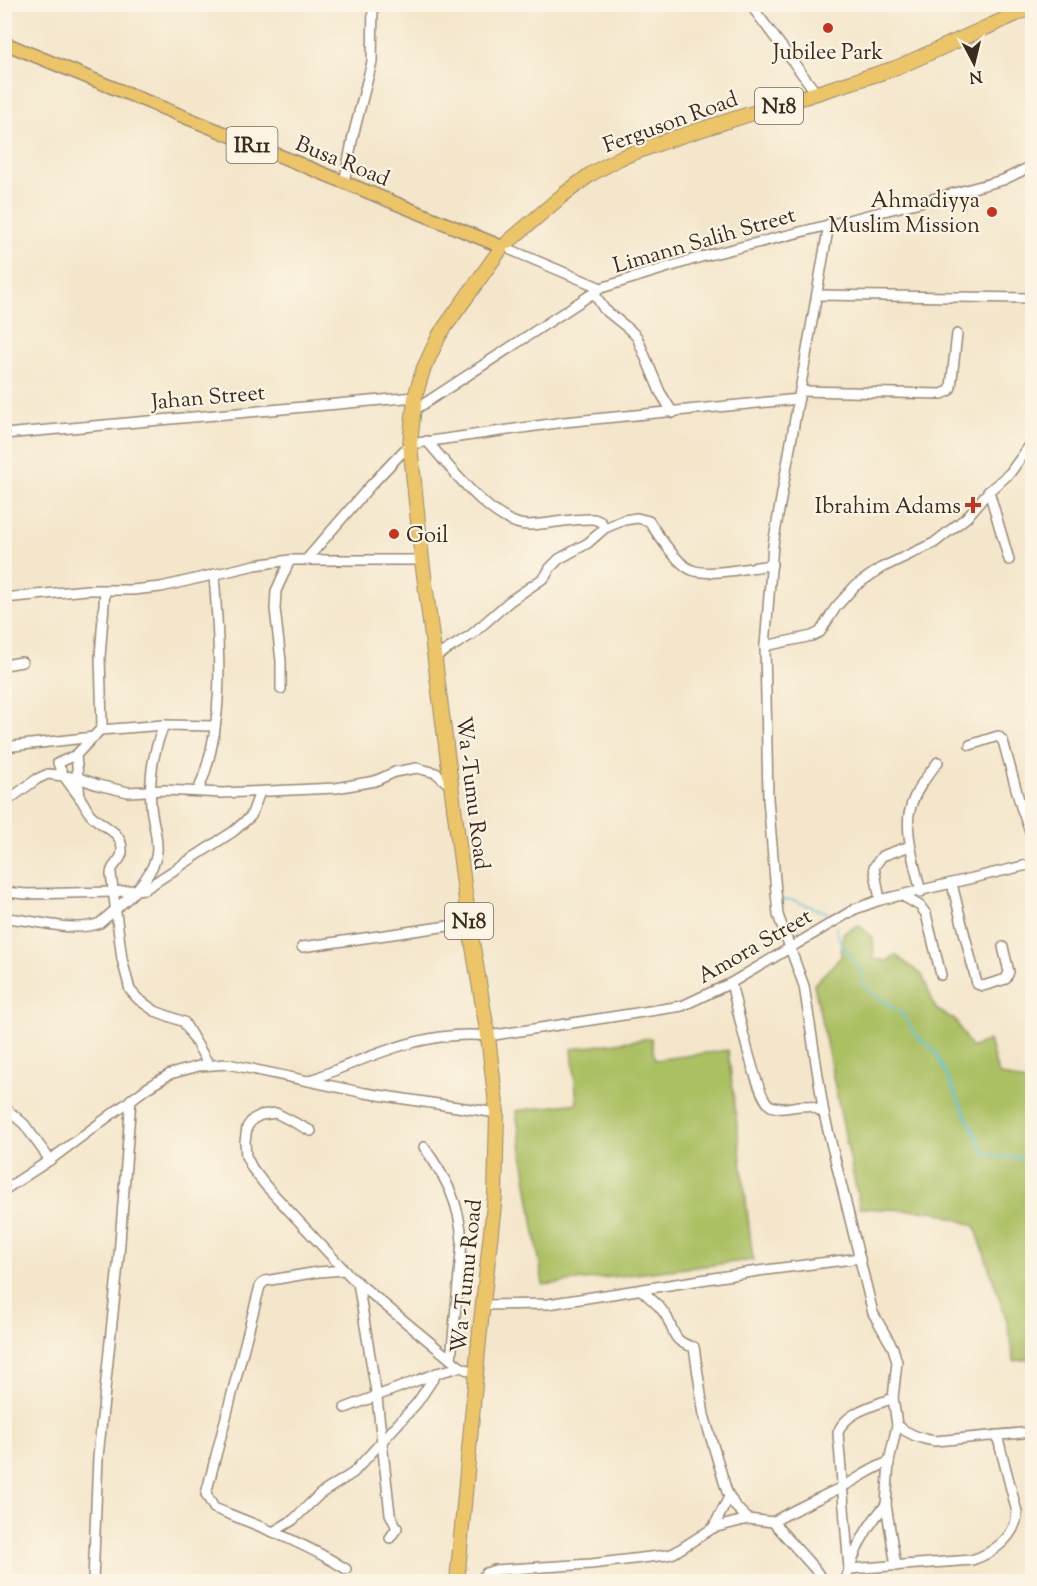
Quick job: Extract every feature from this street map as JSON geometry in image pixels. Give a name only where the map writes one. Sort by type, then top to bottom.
[{"type":"highway","name":"Ferguson Road","points":[[506,248],[534,219],[591,174],[620,158],[670,139],[896,68],[1032,7]]},
{"type":"highway","name":"Wa -Tumu Road","points":[[457,1581],[495,1196],[497,1113],[488,1036],[469,923],[422,560],[410,444],[414,404],[423,370],[440,334],[506,248]]},
{"type":"main road","name":"Busa Road","points":[[4,44],[506,248]]},
{"type":"street","points":[[344,183],[353,136],[372,62],[373,4]]},
{"type":"street","points":[[750,4],[817,94]]},
{"type":"street","name":"Limann Salih Street","points":[[414,404],[597,290],[701,257],[1003,180],[1032,166]]},
{"type":"street","points":[[829,224],[773,545],[765,646],[768,799],[778,915],[804,986],[824,1114],[873,1313],[893,1348],[897,1362],[893,1398],[897,1425],[889,1462],[886,1505],[896,1566]]},
{"type":"street","points":[[506,248],[597,290],[604,309],[637,337],[660,392],[673,412]]},
{"type":"street","points":[[817,295],[1032,298]]},
{"type":"street","points":[[306,560],[410,444],[564,422],[673,412],[800,395],[942,394],[949,392],[951,387],[957,334]]},
{"type":"street","name":"Jahan Street","points":[[4,434],[414,404]]},
{"type":"street","points":[[427,441],[477,498],[507,519],[526,525],[594,519],[601,522],[605,528]]},
{"type":"street","points":[[765,646],[820,632],[836,607],[855,586],[881,568],[934,543],[967,517],[989,491],[1010,472],[1032,442]]},
{"type":"street","points":[[989,491],[1009,560]]},
{"type":"street","points":[[435,657],[471,635],[510,601],[545,577],[550,568],[559,560],[588,543],[605,528],[624,520],[637,518],[649,520],[677,558],[690,570],[726,571],[772,564]]},
{"type":"street","points":[[4,598],[87,590],[161,587],[255,565],[290,560],[422,560]]},
{"type":"street","points":[[281,689],[276,591],[290,560]]},
{"type":"street","points":[[198,791],[207,769],[219,698],[214,574]]},
{"type":"street","points":[[105,591],[100,657],[103,705],[97,733],[76,754],[58,763],[62,776],[90,814],[119,837],[123,853],[111,869],[122,959],[130,990],[155,1011],[184,1022],[209,1065]]},
{"type":"street","points":[[4,665],[21,662]]},
{"type":"street","points":[[4,747],[164,724],[214,726]]},
{"type":"street","points":[[4,918],[90,927],[100,923],[115,910],[146,878],[157,854],[151,790],[154,747],[164,724]]},
{"type":"street","points":[[970,745],[998,736],[1003,741],[1021,807],[1032,837]]},
{"type":"street","points":[[76,754],[80,798]]},
{"type":"street","points":[[921,892],[910,846],[909,810],[924,779],[938,762]]},
{"type":"street","points":[[4,803],[24,787],[48,774],[79,778],[128,792],[198,791],[222,794],[336,788],[375,781],[395,772],[417,768],[436,773],[452,787]]},
{"type":"street","points":[[4,892],[27,894],[145,889],[234,831],[251,816],[260,792]]},
{"type":"street","points":[[880,900],[874,867],[882,856],[910,846]]},
{"type":"street","name":"Amora Street","points":[[309,1081],[405,1044],[442,1036],[472,1034],[488,1036],[682,1006],[731,983],[855,909],[880,900],[952,885],[1032,864]]},
{"type":"street","points":[[952,885],[977,984],[983,986],[1006,979],[1009,972],[1003,947]]},
{"type":"street","points":[[903,896],[920,906],[926,914],[941,975]]},
{"type":"street","points":[[303,947],[469,923]]},
{"type":"street","points":[[731,983],[749,1054],[766,1104],[773,1108],[802,1105],[816,1107],[824,1114]]},
{"type":"street","points":[[4,1190],[50,1160],[131,1099],[170,1074],[209,1065],[228,1064],[364,1093],[497,1113]]},
{"type":"street","points":[[93,1581],[98,1457],[119,1255],[131,1099]]},
{"type":"street","points":[[4,1107],[24,1124],[50,1160]]},
{"type":"street","points":[[311,1131],[276,1113],[261,1115],[253,1119],[248,1127],[245,1142],[246,1156],[266,1186],[358,1283],[460,1367],[476,1373]]},
{"type":"street","points":[[424,1147],[442,1173],[457,1205],[461,1222],[462,1242],[450,1359]]},
{"type":"street","points":[[483,1305],[548,1304],[758,1271],[860,1258]]},
{"type":"street","points":[[345,1270],[265,1281],[260,1286],[206,1494],[214,1508],[328,1557],[346,1569]]},
{"type":"street","points":[[358,1283],[377,1396],[390,1514],[397,1528],[390,1538]]},
{"type":"street","points":[[641,1290],[665,1314],[670,1329],[682,1344],[694,1347],[704,1415],[729,1497],[748,1519]]},
{"type":"street","points":[[345,1408],[437,1373],[460,1367]]},
{"type":"street","points":[[273,1532],[293,1520],[320,1494],[353,1473],[417,1403],[437,1373]]},
{"type":"street","points":[[849,1569],[838,1442],[840,1428],[859,1412],[893,1398]]},
{"type":"street","points":[[897,1425],[920,1439],[935,1441],[1032,1432]]},
{"type":"street","points":[[849,1569],[972,1560],[984,1555],[1007,1538],[1017,1525],[1017,1512],[997,1435]]},
{"type":"street","points":[[479,1581],[486,1573],[495,1570],[591,1564],[667,1555],[713,1528],[748,1519],[773,1522],[799,1506],[842,1487],[873,1468],[889,1462]]},
{"type":"street","points":[[713,1528],[729,1497]]},
{"type":"street","points":[[845,1581],[861,1537],[886,1505]]},
{"type":"street","points":[[773,1522],[824,1581]]},
{"type":"green space","points":[[859,925],[873,938],[874,959],[888,961],[895,955],[922,975],[936,1009],[956,1021],[971,1048],[989,1040],[998,1074],[1025,1082],[1026,1107],[1032,1116],[1032,1359],[1014,1361],[1007,1321],[975,1226],[934,1211],[860,1208],[814,984],[841,957],[843,933]]},
{"type":"green space","points":[[651,1038],[655,1060],[728,1050],[753,1260],[543,1285],[516,1111],[577,1103],[572,1049]]},
{"type":"waterway","points":[[781,900],[793,900],[830,914]]},
{"type":"waterway","points":[[836,928],[840,942],[862,973],[863,986],[902,1014],[917,1036],[935,1051],[984,1153],[1004,1158],[1019,1156],[1032,1173]]},
{"type":"place","name":"Jubilee Park","points":[[828,28]]},
{"type":"place","name":"Ahmadiyya Muslim Mission","points":[[992,212]]},
{"type":"place","name":"Ibrahim Adams","points":[[973,505]]},
{"type":"place","name":"Goil","points":[[394,534]]}]
